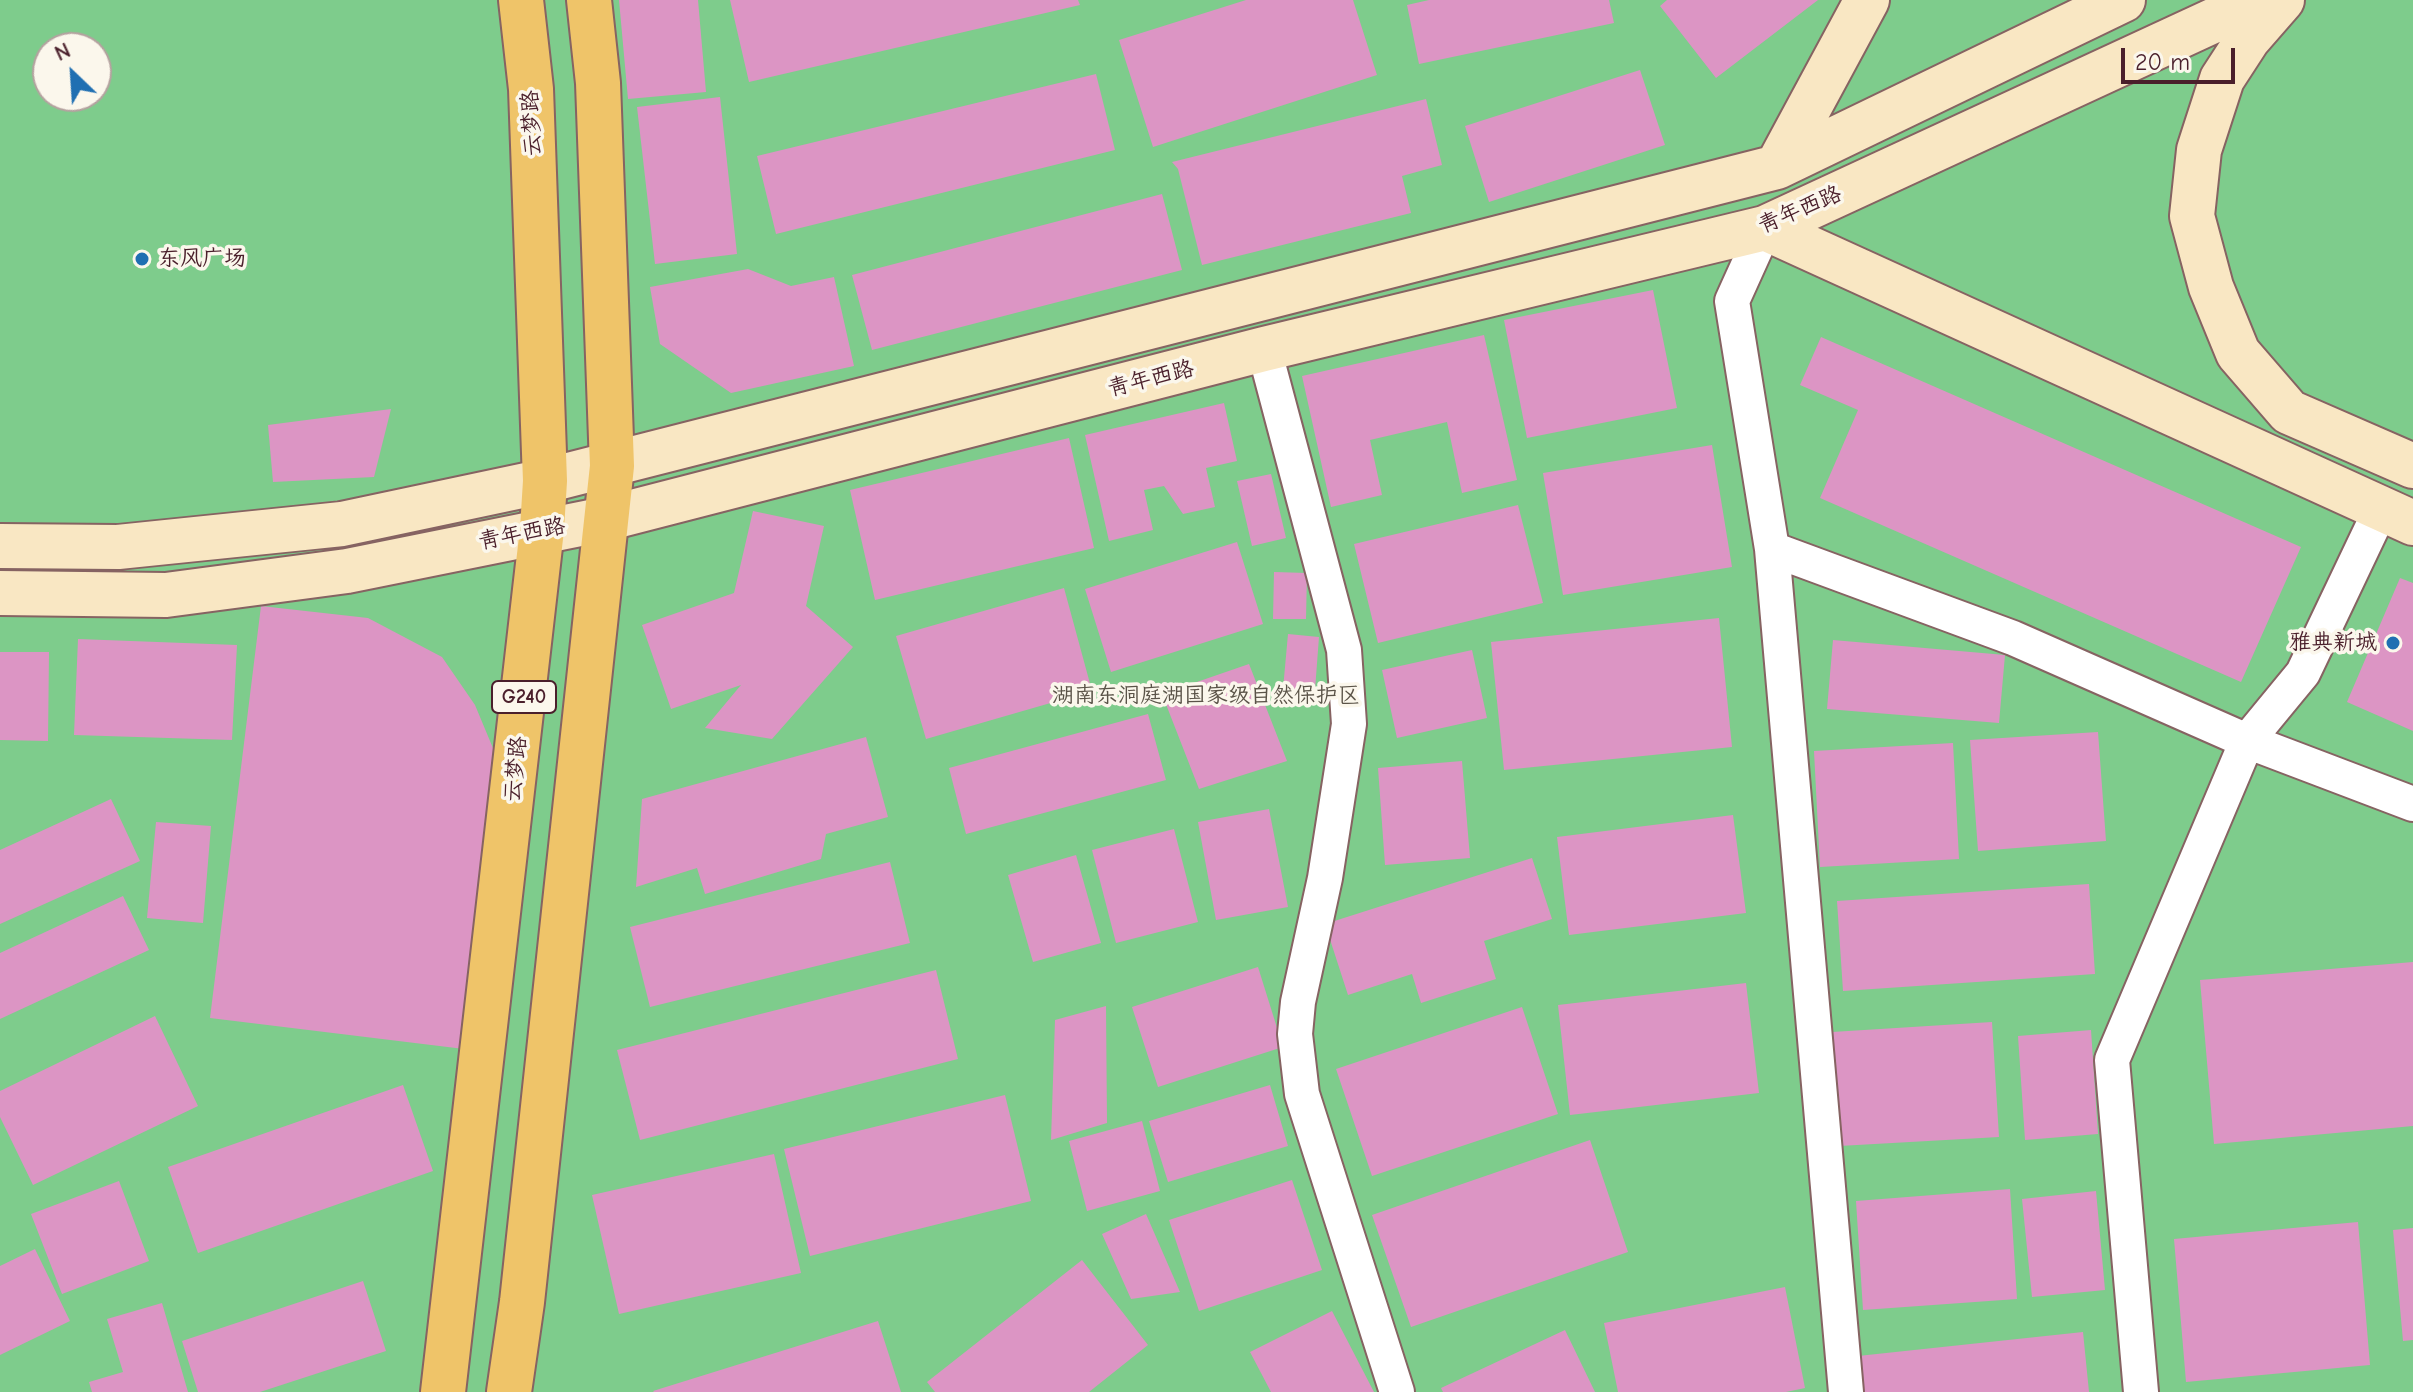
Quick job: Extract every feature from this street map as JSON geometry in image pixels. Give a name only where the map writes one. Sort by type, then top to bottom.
[{"type":"main road","name":"云梦路","points":[[443,1392],[545,481],[531,89],[521,0]]},
{"type":"main road","name":"G240","points":[[509,1392],[524,1287],[612,466],[598,83],[589,0]]},
{"type":"main road","points":[[1777,167],[1867,0]]},
{"type":"main road","points":[[0,546],[118,547],[342,524],[545,481],[1777,167],[2123,0]]},
{"type":"main road","name":"青年西路","points":[[0,593],[166,595],[347,571],[542,529],[605,519],[1264,349],[1765,228],[2258,0]]},
{"type":"main road","points":[[2282,0],[2248,39],[2222,79],[2199,150],[2192,216],[2211,287],[2238,353],[2289,412],[2413,466]]},
{"type":"main road","points":[[1765,228],[2397,516]]},
{"type":"street","points":[[1765,228],[1732,301],[1772,549],[1846,1392]]},
{"type":"street","points":[[1264,349],[1344,650],[1349,724],[1325,878],[1298,1002],[1295,1034],[1302,1094],[1397,1392]]},
{"type":"street","points":[[2141,1392],[2112,1060],[2247,741],[2303,673],[2397,516]]},
{"type":"street","points":[[1772,549],[2013,638],[2247,741],[2413,804]]},
{"type":"green space","name":"湖南东洞庭湖国家级自然保护区","points":[[0,0],[2413,0],[2413,1392],[0,1392]]},
{"type":"building","points":[[619,0],[698,0],[706,92],[628,99]]},
{"type":"building","points":[[730,0],[1078,0],[1080,5],[749,82]]},
{"type":"building","points":[[1246,0],[1353,0],[1377,75],[1153,147],[1119,40]]},
{"type":"building","points":[[1429,0],[1609,0],[1614,23],[1419,64],[1407,5]]},
{"type":"building","points":[[1667,0],[1818,0],[1716,78],[1660,6]]},
{"type":"building","points":[[1640,70],[1665,145],[1489,202],[1465,126]]},
{"type":"building","points":[[1096,74],[1115,150],[776,234],[757,156]]},
{"type":"building","points":[[720,97],[737,254],[655,264],[637,107]]},
{"type":"building","points":[[1426,99],[1442,165],[1402,176],[1411,213],[1202,265],[1178,169],[1172,162]]},
{"type":"building","points":[[1162,194],[1182,270],[872,350],[852,275]]},
{"type":"building","points":[[748,269],[791,286],[834,277],[854,366],[731,393],[660,344],[650,287]]},
{"type":"building","points":[[1653,290],[1677,408],[1527,438],[1504,320]]},
{"type":"building","points":[[1484,335],[1517,480],[1462,493],[1447,422],[1370,440],[1382,495],[1331,507],[1302,376]]},
{"type":"building","points":[[1821,337],[2301,547],[2241,682],[1820,498],[1858,410],[1800,385]]},
{"type":"building","points":[[1224,403],[1237,461],[1206,468],[1215,507],[1183,514],[1164,486],[1144,490],[1153,530],[1109,541],[1085,435]]},
{"type":"building","points":[[391,409],[374,477],[273,482],[268,425]]},
{"type":"building","points":[[1069,438],[1094,548],[875,600],[850,490]]},
{"type":"building","points":[[1712,445],[1732,567],[1563,595],[1543,473]]},
{"type":"building","points":[[1271,474],[1286,538],[1252,546],[1237,481]]},
{"type":"building","points":[[1518,505],[1543,603],[1378,643],[1354,544]]},
{"type":"building","points":[[753,511],[824,526],[806,606],[853,647],[772,739],[705,728],[741,685],[671,709],[642,625],[734,593]]},
{"type":"building","points":[[1237,542],[1263,624],[1111,672],[1085,589]]},
{"type":"building","points":[[1274,572],[1307,573],[1306,619],[1273,619]]},
{"type":"building","name":"雅典新城","points":[[2400,578],[2413,583],[2413,731],[2347,702]]},
{"type":"building","points":[[1064,588],[1092,691],[926,739],[896,636]]},
{"type":"building","points":[[261,606],[368,618],[442,657],[475,705],[500,765],[464,1049],[210,1018]]},
{"type":"building","points":[[1719,618],[1732,747],[1504,770],[1491,642]]},
{"type":"building","points":[[1288,634],[1319,637],[1314,703],[1282,700]]},
{"type":"building","points":[[78,639],[237,645],[232,740],[74,735]]},
{"type":"building","points":[[1833,640],[2005,655],[1999,723],[1827,709]]},
{"type":"building","points":[[1472,650],[1487,718],[1397,738],[1382,670]]},
{"type":"building","points":[[0,652],[49,652],[48,741],[0,740]]},
{"type":"building","points":[[1249,664],[1287,761],[1199,789],[1162,694]]},
{"type":"building","points":[[1148,714],[1166,780],[966,834],[949,768]]},
{"type":"building","points":[[2098,732],[2106,841],[1978,851],[1970,740]]},
{"type":"building","points":[[866,737],[888,817],[826,834],[821,859],[705,894],[697,868],[636,887],[642,799]]},
{"type":"building","points":[[1953,743],[1959,859],[1820,867],[1814,751]]},
{"type":"building","points":[[1462,761],[1470,858],[1385,865],[1378,768]]},
{"type":"building","points":[[111,799],[140,861],[0,924],[0,850]]},
{"type":"building","points":[[1269,809],[1288,907],[1216,920],[1198,822]]},
{"type":"building","points":[[1733,815],[1746,913],[1569,935],[1557,837]]},
{"type":"building","points":[[156,822],[211,826],[203,923],[147,918]]},
{"type":"building","points":[[1174,829],[1198,922],[1116,943],[1092,850]]},
{"type":"building","points":[[1076,855],[1101,943],[1033,962],[1008,875]]},
{"type":"building","points":[[1532,858],[1552,919],[1484,941],[1496,979],[1421,1003],[1412,974],[1348,995],[1325,924]]},
{"type":"building","points":[[890,862],[910,943],[650,1007],[630,927]]},
{"type":"building","points":[[2089,884],[2095,974],[1843,991],[1837,901]]},
{"type":"building","points":[[123,896],[149,950],[0,1019],[0,953]]},
{"type":"building","points":[[2413,962],[2413,1126],[2214,1144],[2200,980]]},
{"type":"building","points":[[1258,967],[1283,1047],[1158,1087],[1132,1007]]},
{"type":"building","points":[[936,970],[958,1059],[640,1140],[617,1050]]},
{"type":"building","points":[[1746,983],[1759,1093],[1570,1115],[1558,1005]]},
{"type":"building","points":[[1106,1006],[1107,1123],[1051,1140],[1055,1020]]},
{"type":"building","points":[[1522,1007],[1558,1114],[1372,1176],[1336,1069]]},
{"type":"building","points":[[155,1016],[198,1106],[33,1185],[0,1117],[0,1091]]},
{"type":"building","points":[[1992,1022],[1999,1137],[1839,1146],[1832,1032]]},
{"type":"building","points":[[2091,1030],[2098,1134],[2025,1140],[2018,1036]]},
{"type":"building","points":[[403,1085],[433,1171],[198,1253],[168,1167]]},
{"type":"building","points":[[1270,1085],[1288,1146],[1168,1182],[1149,1121]]},
{"type":"building","points":[[1005,1095],[1031,1201],[810,1256],[784,1149]]},
{"type":"building","points":[[1142,1121],[1160,1191],[1087,1211],[1069,1141]]},
{"type":"building","points":[[1590,1140],[1628,1252],[1411,1327],[1372,1215]]},
{"type":"building","points":[[774,1154],[801,1273],[619,1314],[592,1195]]},
{"type":"building","points":[[1292,1180],[1322,1270],[1199,1311],[1169,1220]]},
{"type":"building","points":[[119,1181],[149,1261],[62,1294],[31,1214]]},
{"type":"building","points":[[2010,1189],[2017,1299],[1863,1310],[1856,1201]]},
{"type":"building","points":[[2096,1191],[2105,1290],[2032,1297],[2022,1199]]},
{"type":"building","points":[[1146,1214],[1180,1292],[1131,1299],[1102,1234]]},
{"type":"building","points":[[2358,1222],[2370,1365],[2186,1382],[2174,1239]]},
{"type":"building","points":[[2413,1228],[2413,1340],[2403,1341],[2393,1230]]},
{"type":"building","points":[[35,1249],[70,1321],[0,1355],[0,1266]]},
{"type":"building","points":[[1082,1260],[1148,1345],[1089,1392],[935,1392],[927,1382]]},
{"type":"building","points":[[363,1281],[386,1351],[260,1392],[198,1392],[182,1341]]},
{"type":"building","points":[[1785,1287],[1805,1388],[1786,1392],[1618,1392],[1604,1323]]},
{"type":"building","points":[[162,1303],[188,1392],[92,1392],[89,1382],[123,1372],[107,1319]]},
{"type":"building","points":[[1332,1311],[1374,1392],[1271,1392],[1250,1352]]},
{"type":"building","points":[[878,1321],[901,1392],[653,1391]]},
{"type":"building","points":[[1565,1330],[1595,1392],[1443,1392],[1441,1388]]},
{"type":"building","points":[[2083,1332],[2089,1392],[1861,1392],[1858,1356]]},
{"type":"place","name":"东风广场","points":[[142,259]]},
{"type":"place","name":"雅典新城","points":[[2393,643]]}]
